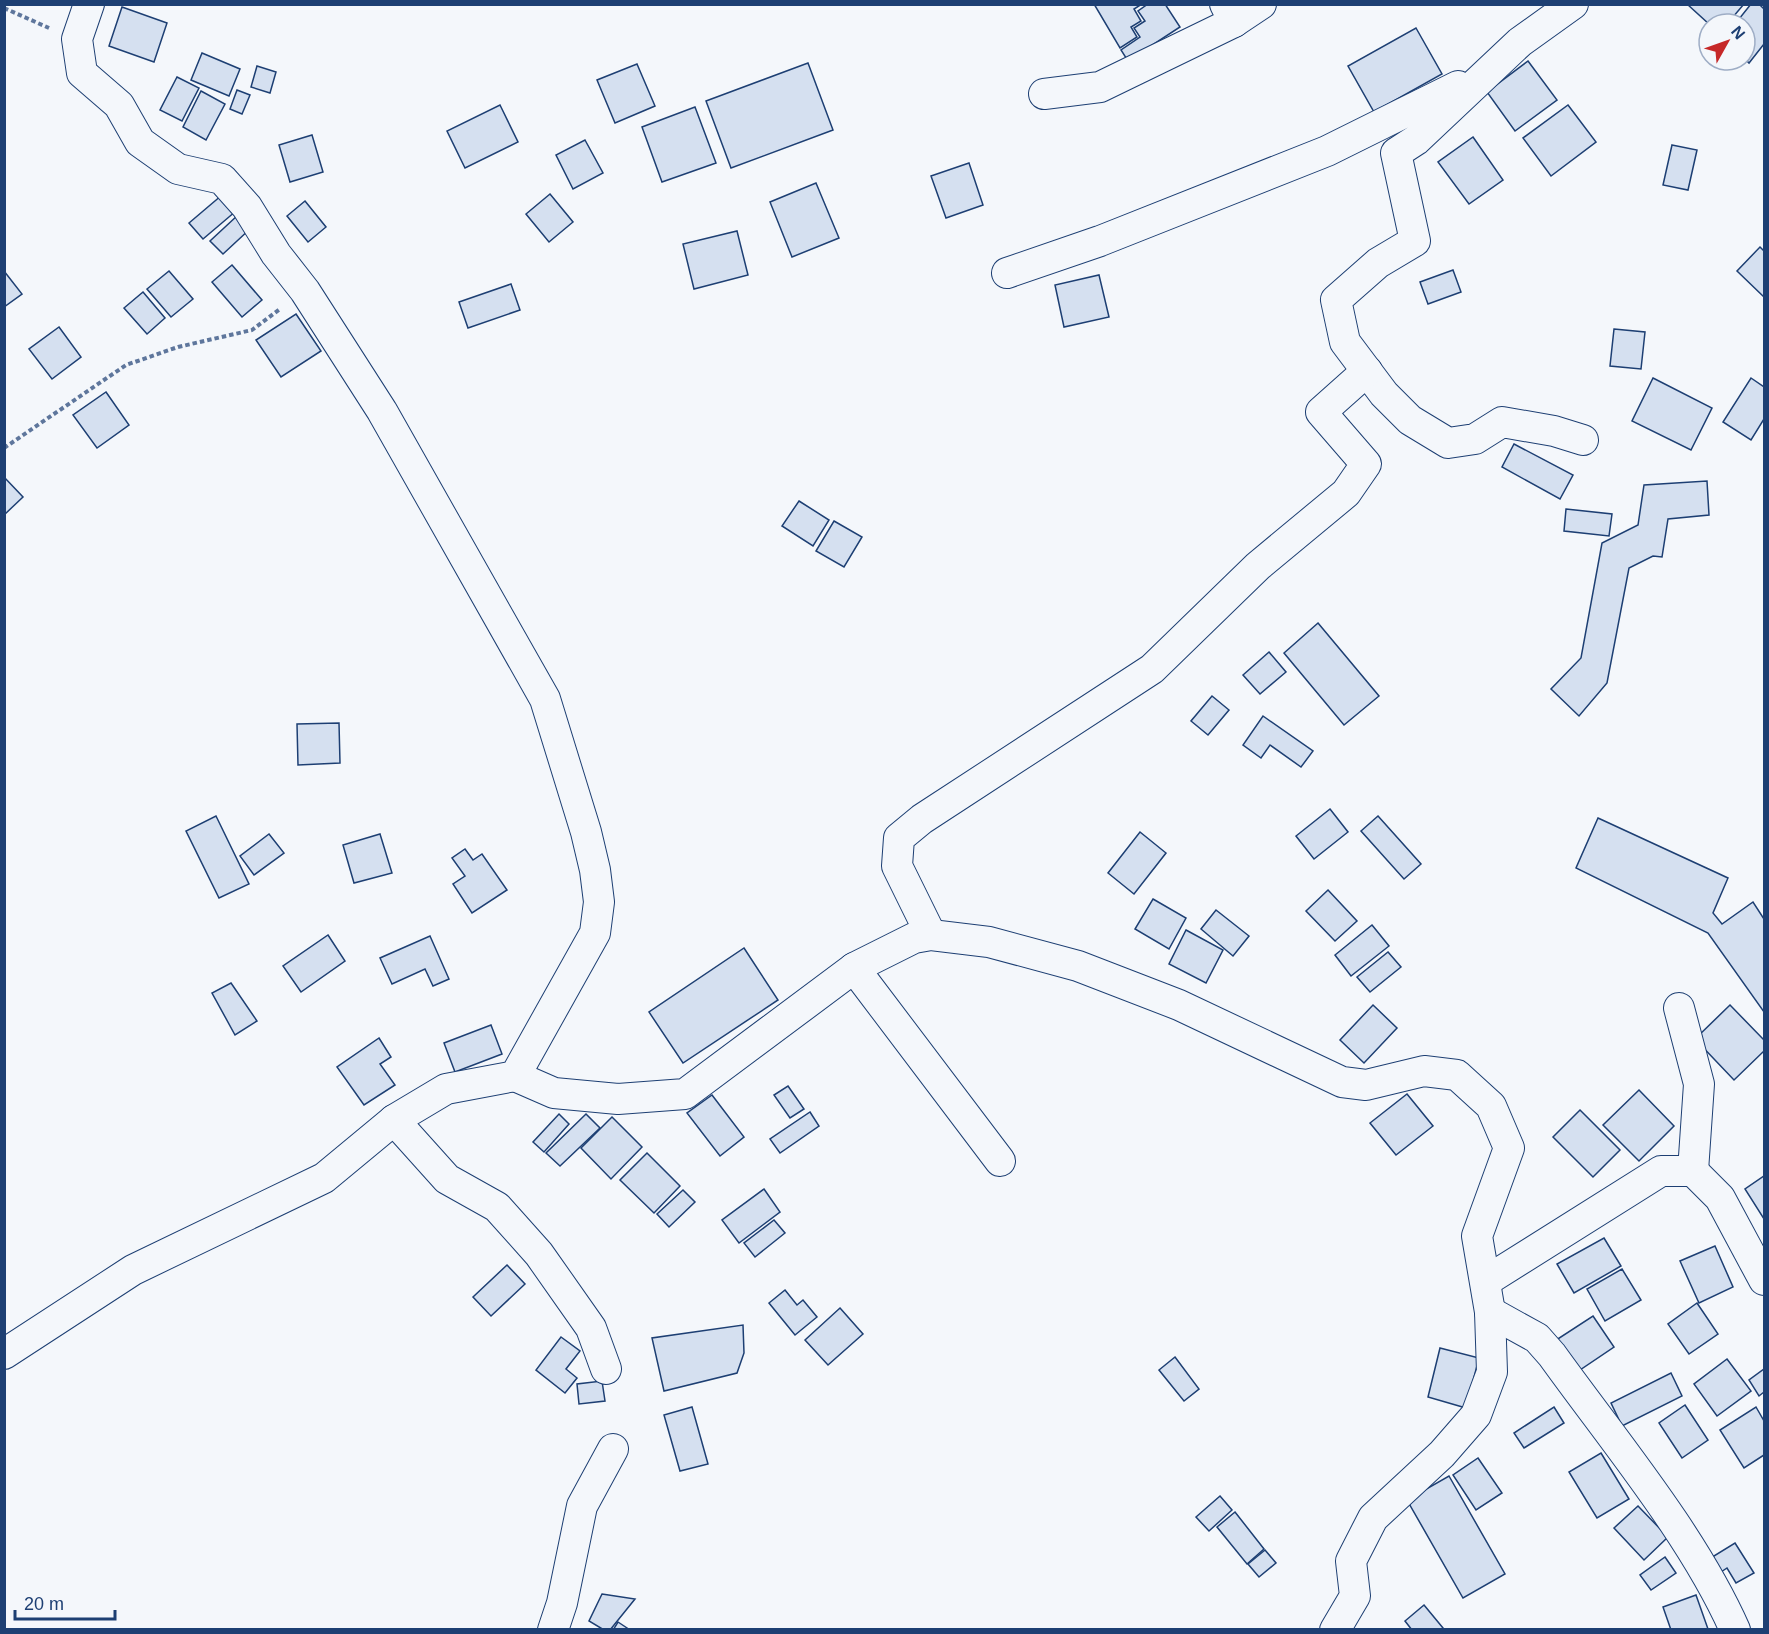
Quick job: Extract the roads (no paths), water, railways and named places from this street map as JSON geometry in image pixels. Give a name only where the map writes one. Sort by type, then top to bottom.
[{"type":"street","points":[[89,4],[77,39],[82,73],[119,105],[140,142],[178,169],[222,179],[247,207],[276,254],[305,291],[381,411],[546,699],[586,832],[595,870],[599,902],[595,933],[515,1076]]},
{"type":"street","points":[[1044,94],[1100,87],[1229,13],[1261,4]]},
{"type":"street","points":[[1573,4],[1520,42],[1416,140],[1396,153],[1415,241],[1378,263],[1336,300],[1345,342],[1384,394],[1410,420],[1448,443],[1475,439],[1502,422],[1554,431],[1583,440]]},
{"type":"street","points":[[1007,273],[1100,241],[1327,151],[1491,70]]},
{"type":"street","points":[[931,935],[897,866],[899,838],[922,819],[1152,669],[1258,566],[1346,494],[1366,464],[1321,412],[1367,371]]},
{"type":"street","points":[[4,1354],[133,1270],[324,1178],[394,1120],[446,1089],[515,1076],[555,1093],[607,1098],[685,1094],[854,968],[914,938],[931,935],[989,942],[1078,966],[1179,1005],[1342,1082],[1366,1085],[1424,1071],[1457,1075],[1491,1106],[1509,1148],[1478,1236],[1490,1312],[1492,1372],[1476,1415],[1442,1454],[1373,1518],[1352,1561],[1355,1596],[1335,1629]]},
{"type":"street","points":[[854,968],[1000,1161]]},
{"type":"street","points":[[1680,1008],[1699,1084],[1693,1171]]},
{"type":"street","points":[[394,1120],[447,1179],[497,1207],[539,1254],[591,1328],[606,1369]]},
{"type":"street","points":[[1485,1281],[1661,1171],[1693,1171],[1720,1198],[1764,1280]]},
{"type":"street","points":[[1490,1312],[1537,1338],[1552,1355],[1670,1519],[1720,1595],[1735,1629]]},
{"type":"street","points":[[553,1629],[562,1603],[582,1506],[613,1449]]}]
